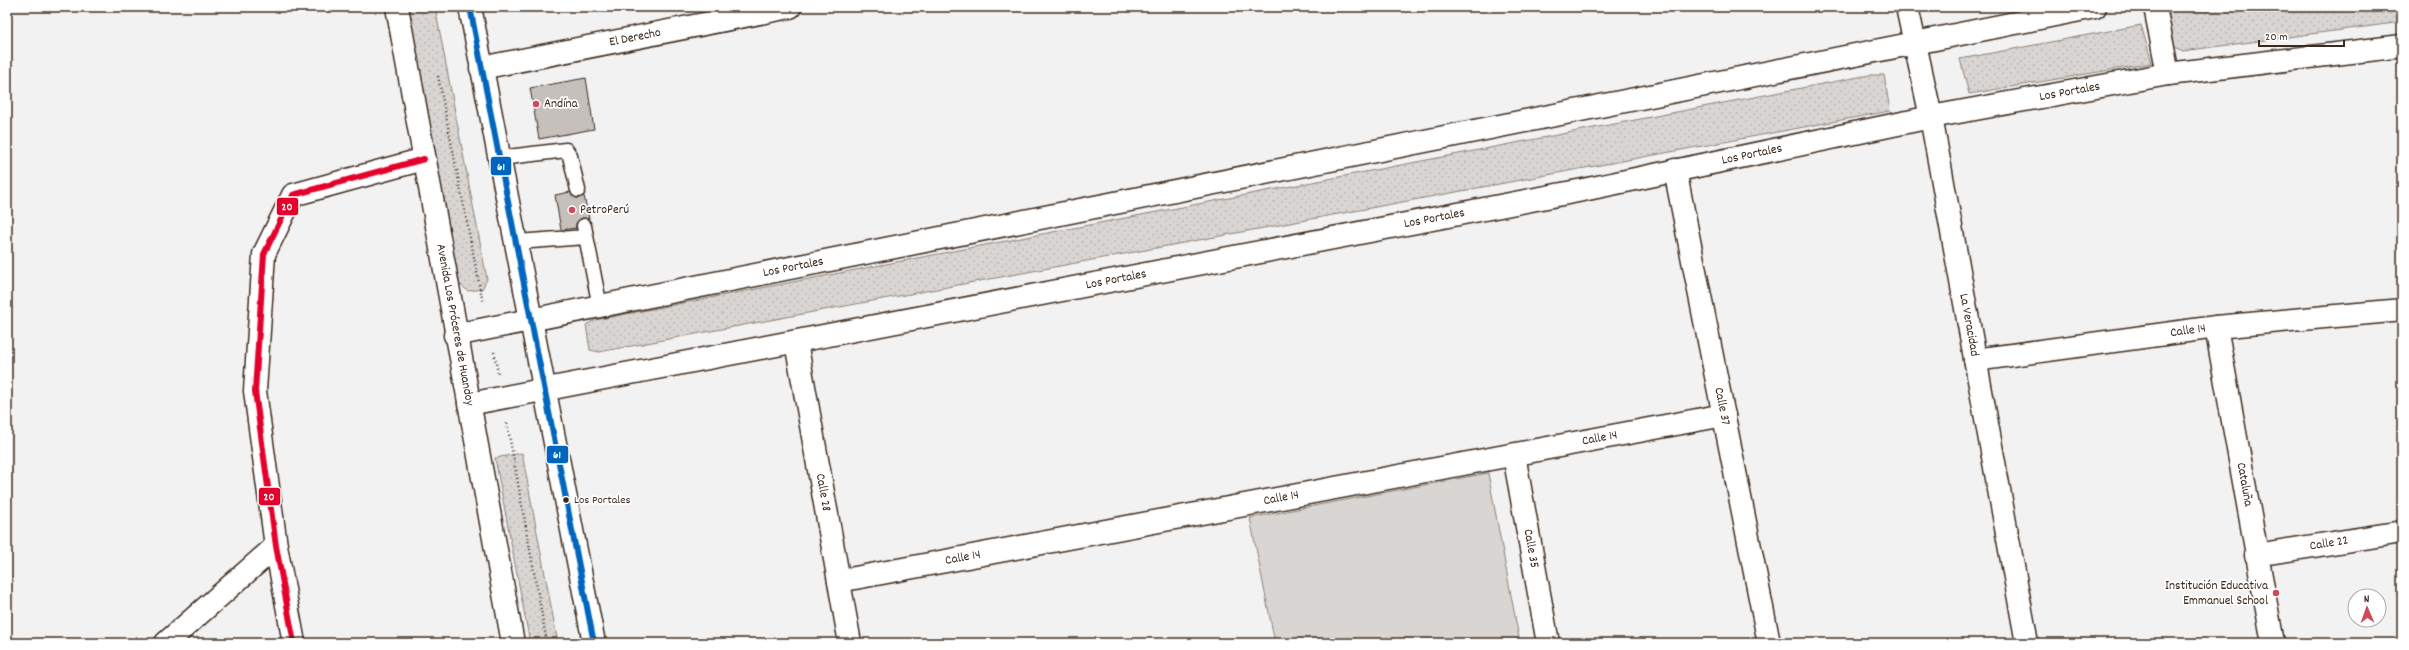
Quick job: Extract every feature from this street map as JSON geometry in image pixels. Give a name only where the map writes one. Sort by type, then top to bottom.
[{"type":"street","name":"Avenida Los Próceres de Huandoy","points":[[397,7],[513,643]]},
{"type":"street","points":[[470,7],[594,643]]},
{"type":"street","name":"El Derecho","points":[[481,68],[729,13],[790,7]]},
{"type":"street","name":"La Veracidad","points":[[1908,7],[1914,42],[1931,117],[2026,643]]},
{"type":"street","name":"Los Portales","points":[[456,335],[2095,7]]},
{"type":"street","points":[[2155,7],[2168,74]]},
{"type":"street","name":"Los Portales","points":[[469,404],[545,388],[796,342],[1583,190],[1931,117],[2168,74],[2402,46]]},
{"type":"street","points":[[294,643],[276,546],[255,392],[264,254],[293,195],[424,159]]},
{"type":"street","name":"Calle 37","points":[[1675,170],[1769,643]]},
{"type":"street","name":"Calle 14","points":[[1975,360],[2216,327],[2402,310]]},
{"type":"street","name":"Cataluña","points":[[2216,327],[2273,643]]},
{"type":"street","name":"Calle 28","points":[[796,342],[850,643]]},
{"type":"street","name":"Calle 14","points":[[839,582],[1724,415]]},
{"type":"street","name":"Calle 35","points":[[1514,455],[1548,643]]},
{"type":"street","name":"Calle 22","points":[[2256,555],[2402,532]]},
{"type":"street","points":[[166,643],[276,546]]},
{"type":"lane","points":[[500,158],[566,150],[570,156],[578,190]]},
{"type":"lane","points":[[516,242],[585,231],[600,307]]},
{"type":"shaded area","points":[[405,7],[435,7],[487,279],[482,289],[468,291],[457,282]]},
{"type":"shaded area","points":[[2203,7],[2402,7],[2402,22],[2183,51],[2173,46],[2165,19],[2173,11]]},
{"type":"shaded area","points":[[2141,25],[2152,63],[1969,94],[1960,59]]},
{"type":"shaded area","points":[[1869,75],[1884,75],[1890,111],[599,352],[590,350],[586,325],[595,320]]},
{"type":"shaded area","points":[[522,453],[558,643],[530,643],[495,458]]},
{"type":"shaded area","points":[[1488,473],[1520,643],[1275,643],[1250,518]]},
{"type":"building","points":[[586,78],[594,129],[539,139],[530,88]]},
{"type":"building","name":"PetroPerú","points":[[570,192],[576,198],[584,196],[589,219],[582,218],[576,223],[576,228],[561,230],[555,195]]},
{"type":"transit line","name":"61","points":[[470,7],[594,643]]},
{"type":"transit line","name":"20","points":[[294,643],[276,546],[255,391],[264,254],[293,195],[424,159]]},
{"type":"place","name":"Andína","points":[[536,104]]},
{"type":"place","name":"PetroPerú","points":[[572,210]]},
{"type":"place","name":"Los Portales","points":[[566,500]]},
{"type":"place","name":"Institución Educativa Emmanuel School","points":[[2276,593]]}]
